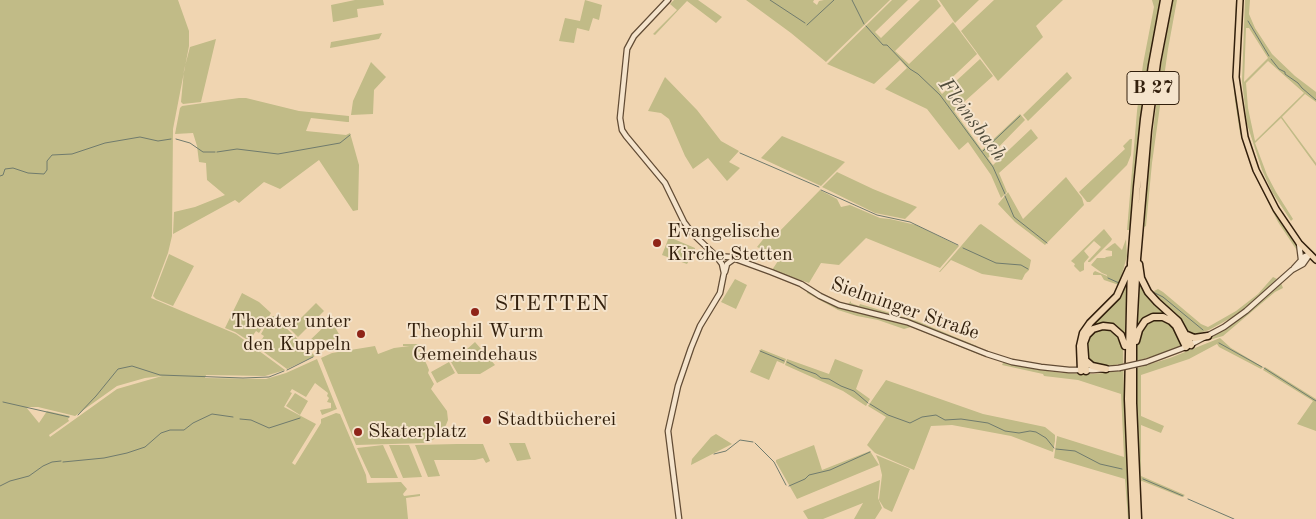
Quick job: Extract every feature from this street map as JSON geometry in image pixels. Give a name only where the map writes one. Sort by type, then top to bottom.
[{"type":"highway","name":"B 27","points":[[1133,519],[1128,430],[1131,263],[1142,135],[1164,0]]},
{"type":"highway","name":"B 27","points":[[1138,519],[1130,356],[1148,125],[1158,55],[1169,0]]},
{"type":"highway","points":[[1137,248],[1140,274],[1146,289],[1154,300],[1176,319],[1187,336],[1189,346]]},
{"type":"highway","points":[[1084,371],[1080,346],[1083,333],[1090,322],[1109,306],[1117,296],[1131,263]]},
{"type":"highway","points":[[1130,356],[1139,330],[1145,321],[1153,317],[1163,316],[1171,321],[1189,346]]},
{"type":"highway","points":[[1084,371],[1086,338],[1091,331],[1101,326],[1112,327],[1119,332],[1124,339],[1130,356]]},
{"type":"highway","points":[[1187,336],[1194,338],[1208,336]]},
{"type":"highway","points":[[1085,360],[1092,366],[1106,369]]},
{"type":"main road","points":[[1240,0],[1236,77],[1244,137],[1256,170],[1282,220],[1299,243],[1316,261]]},
{"type":"street","points":[[668,0],[634,36],[627,49],[620,121],[626,136],[665,183],[688,228],[716,256],[722,264],[724,273]]},
{"type":"street","points":[[1299,243],[1301,262]]},
{"type":"street","points":[[1301,262],[1310,254]]},
{"type":"street","name":"Sielminger Straße","points":[[716,256],[734,259],[800,284],[839,305],[907,322],[1004,360],[1040,368],[1084,371],[1119,368],[1146,362],[1189,346],[1241,315],[1301,262]]},
{"type":"street","points":[[679,519],[668,443],[668,426],[678,386],[691,348],[700,326],[720,293],[727,264],[734,259]]},
{"type":"street","points":[[1301,262],[1316,261]]},
{"type":"shaded area","points":[[0,0],[178,0],[189,31],[189,46],[173,129],[172,236],[168,253],[151,298],[236,334],[285,370],[265,376],[206,375],[205,378],[266,379],[286,373],[317,359],[337,409],[322,415],[320,410],[331,408],[331,403],[327,402],[329,398],[327,396],[328,393],[315,383],[306,397],[292,389],[290,392],[292,393],[284,407],[316,424],[292,463],[295,465],[321,423],[321,419],[336,413],[340,414],[366,475],[367,483],[401,482],[407,489],[403,494],[404,496],[420,494],[420,496],[406,498],[408,519],[0,519]],"holes":[[[162,376],[117,389],[50,437],[49,435],[69,421],[70,416],[47,411],[39,423],[26,407],[38,407],[75,416],[117,386],[145,378]]]},
{"type":"shaded area","points":[[355,0],[383,0],[384,5],[357,9],[358,17],[333,22],[331,5]]},
{"type":"shaded area","points":[[585,0],[602,5],[599,20],[593,18],[589,31],[577,28],[574,43],[559,41],[565,18],[580,21]]},
{"type":"shaded area","points":[[674,0],[698,0],[722,17],[716,23],[687,1],[655,35],[653,34],[677,10],[670,4]]},
{"type":"shaded area","points":[[746,0],[814,0],[813,2],[817,5],[819,1],[824,0],[890,0],[826,62]]},
{"type":"shaded area","points":[[892,0],[908,0],[875,32],[881,38],[920,0],[937,0],[941,6],[895,51],[909,64],[953,22],[977,54],[939,90],[942,94],[980,59],[993,76],[954,111],[982,150],[1020,114],[1025,120],[988,158],[993,165],[1031,129],[1038,138],[999,173],[1007,192],[1001,198],[991,175],[968,142],[959,150],[927,109],[885,89],[907,68],[900,60],[874,84],[827,64]]},
{"type":"shaded area","points":[[939,0],[979,0],[955,23]]},
{"type":"shaded area","points":[[994,0],[1063,0],[1036,26],[1043,37],[998,81],[961,31]]},
{"type":"shaded area","points":[[1152,0],[1161,0],[1151,52],[1133,183],[1130,230],[1127,230],[1137,111],[1143,64],[1154,7]]},
{"type":"shaded area","points":[[1173,0],[1177,0],[1168,49],[1152,163],[1146,226],[1144,227],[1149,164],[1161,65]]},
{"type":"shaded area","points":[[1236,0],[1235,81],[1242,133],[1260,183],[1276,214],[1298,248],[1298,252],[1278,222],[1259,184],[1240,133],[1233,76]]},
{"type":"shaded area","points":[[1245,0],[1250,0],[1249,14],[1255,28],[1272,54],[1295,76],[1316,92],[1316,102],[1305,94],[1282,117],[1316,163],[1316,166],[1281,118],[1255,143],[1267,175],[1293,219],[1291,221],[1272,192],[1262,170],[1247,124],[1242,81]],"holes":[[[1246,28],[1249,28],[1268,58],[1244,82]],[[1268,61],[1304,93],[1255,141],[1248,108],[1246,83]]]},
{"type":"shaded area","points":[[382,33],[379,39],[330,48],[331,42]]},
{"type":"shaded area","points":[[216,39],[201,102],[183,104],[181,102],[184,70],[190,47]]},
{"type":"shaded area","points":[[371,62],[386,77],[374,90],[373,114],[351,115],[353,101]]},
{"type":"shaded area","points":[[1067,72],[1072,78],[1028,121],[1023,115]]},
{"type":"shaded area","points":[[665,77],[697,110],[721,141],[739,151],[729,162],[740,168],[727,181],[708,158],[693,169],[685,156],[669,119],[661,113],[648,111]]},
{"type":"shaded area","points":[[239,98],[299,111],[349,116],[349,122],[311,118],[306,131],[346,135],[350,133],[359,165],[358,210],[353,211],[319,160],[280,189],[264,182],[239,203],[235,200],[173,234],[174,212],[195,207],[225,195],[207,180],[206,163],[199,162],[193,133],[175,134],[180,108],[182,106]]},
{"type":"shaded area","points":[[782,136],[845,162],[821,186],[761,158]]},
{"type":"shaded area","points":[[1132,139],[1131,155],[1127,165],[1090,202],[1087,202],[1079,192],[1125,149],[1123,146]]},
{"type":"shaded area","points":[[837,172],[917,207],[905,219],[875,213],[822,187]]},
{"type":"shaded area","points":[[1066,177],[1082,198],[1084,205],[1045,245],[1015,222],[998,204],[1008,192],[1023,219]]},
{"type":"shaded area","points":[[820,190],[837,199],[841,207],[850,205],[880,218],[916,225],[959,246],[940,268],[866,238],[839,265],[821,263],[809,283],[772,270],[780,258],[757,247],[765,237],[772,239]]},
{"type":"shaded area","points":[[981,224],[1031,260],[1029,270],[1022,280],[982,274],[951,260],[939,272]]},
{"type":"shaded area","points":[[1104,229],[1112,239],[1111,241],[1090,262],[1088,261],[1101,247],[1094,241],[1084,251],[1089,257],[1084,263],[1084,270],[1080,272],[1071,261]]},
{"type":"shaded area","points":[[669,237],[695,248],[695,254],[687,264],[662,255]]},
{"type":"shaded area","points":[[1126,239],[1127,256],[1119,285],[1104,280],[1101,275],[1093,275],[1095,271],[1107,276],[1091,265],[1097,258],[1112,256],[1112,251],[1105,250],[1115,243],[1122,250]]},
{"type":"shaded area","points":[[169,254],[194,266],[173,306],[153,296]]},
{"type":"shaded area","points":[[1273,277],[1277,279],[1276,282],[1240,313],[1209,330],[1194,335],[1187,330],[1174,312],[1156,298],[1154,291],[1158,289],[1163,292],[1201,324],[1208,327],[1236,311],[1258,294]]},
{"type":"shaded area","points":[[1139,278],[1172,317],[1167,316],[1137,323]]},
{"type":"shaded area","points":[[735,279],[747,285],[736,309],[721,302]]},
{"type":"shaded area","points":[[1127,280],[1125,337],[1120,330],[1093,327],[1083,335]]},
{"type":"shaded area","points":[[1281,283],[1283,288],[1275,292],[1223,336],[1209,340],[1250,309]]},
{"type":"shaded area","points":[[808,289],[821,298],[906,323],[983,356],[911,327],[904,329],[838,310],[807,293]]},
{"type":"shaded area","points":[[242,293],[259,302],[271,313],[259,333],[256,331],[249,341],[225,328]]},
{"type":"shaded area","points":[[851,301],[851,303],[859,306],[860,304],[917,321],[977,347],[913,322],[851,306],[848,304]]},
{"type":"shaded area","points":[[316,303],[324,311],[298,337],[290,329]]},
{"type":"shaded area","points":[[274,316],[315,356],[287,369],[257,347],[264,336],[261,334],[271,317]]},
{"type":"shaded area","points":[[1158,317],[1173,324],[1182,344],[1176,349],[1137,361],[1137,341],[1143,325]]},
{"type":"shaded area","points":[[331,320],[340,336],[330,341],[323,340],[311,349],[306,344]]},
{"type":"shaded area","points":[[1096,328],[1113,329],[1123,341],[1130,519],[1128,519],[1125,479],[1054,458],[1057,436],[1124,457],[1121,394],[1078,380],[1044,376],[1043,374],[1002,365],[1006,363],[1062,373],[1094,374],[1121,371],[1120,364],[1094,365],[1087,359],[1086,340]]},
{"type":"shaded area","points":[[1220,338],[1231,348],[1263,367],[1261,369],[1219,347],[1217,344],[1189,359],[1141,375],[1141,416],[1164,426],[1161,433],[1141,425],[1141,476],[1185,495],[1182,497],[1142,481],[1140,482],[1142,519],[1140,519],[1137,368],[1170,358]]},
{"type":"shaded area","points":[[475,342],[495,365],[480,374],[458,374],[451,362],[453,355],[456,352],[458,354],[466,350]]},
{"type":"shaded area","points":[[403,344],[420,345],[412,346],[418,347],[434,384],[431,389],[447,411],[448,420],[446,425],[438,437],[427,443],[356,445],[321,358],[332,353],[375,346],[378,354],[394,348],[410,346],[403,346]]},
{"type":"shaded area","points":[[761,349],[786,359],[784,364],[777,361],[769,380],[750,372]]},
{"type":"shaded area","points":[[787,359],[829,374],[835,359],[863,370],[856,389],[870,399],[866,406],[843,391],[785,365]]},
{"type":"shaded area","points":[[449,362],[455,373],[437,383],[431,372]]},
{"type":"shaded area","points":[[1265,367],[1316,399],[1316,431],[1297,424],[1313,401],[1263,370]]},
{"type":"shaded area","points":[[886,380],[983,414],[1045,427],[1055,435],[1053,452],[1011,436],[952,425],[931,426],[914,470],[875,453],[867,445],[886,417],[868,406]]},
{"type":"shaded area","points":[[295,393],[308,401],[300,415],[286,406]]},
{"type":"shaded area","points":[[716,434],[732,444],[691,465],[692,459],[711,437]]},
{"type":"shaded area","points":[[509,443],[525,443],[531,459],[517,461]]},
{"type":"shaded area","points":[[483,444],[490,461],[486,463],[483,458],[475,460],[434,460],[440,476],[428,477],[415,445]]},
{"type":"shaded area","points":[[383,445],[398,478],[371,478],[357,448]]},
{"type":"shaded area","points":[[389,445],[409,445],[422,477],[403,478]]},
{"type":"shaded area","points":[[814,445],[822,470],[870,451],[879,465],[797,499],[776,460]]},
{"type":"shaded area","points":[[876,455],[910,469],[892,512],[884,508],[879,500],[882,475]]},
{"type":"shaded area","points":[[880,480],[878,498],[882,508],[875,519],[854,519],[863,503],[823,519],[808,519],[803,511]]},
{"type":"waterway","points":[[770,0],[805,23]]},
{"type":"waterway","points":[[807,25],[834,0]]},
{"type":"waterway","name":"Fleinsbach","points":[[852,0],[864,24]]},
{"type":"waterway","points":[[1248,21],[1269,56]]},
{"type":"waterway","name":"Fleinsbach","points":[[866,26],[883,45],[887,45],[910,69],[940,95],[993,167],[1005,194]]},
{"type":"waterway","points":[[1271,59],[1279,69],[1285,72],[1316,100]]},
{"type":"waterway","points":[[983,151],[1020,116]]},
{"type":"waterway","points":[[217,152],[237,149],[278,154],[340,143],[350,135]]},
{"type":"waterway","points":[[0,176],[3,175],[5,169],[13,168],[28,173],[44,174],[47,170],[47,161],[52,155],[72,154],[105,143],[140,137],[158,141],[171,139]]},
{"type":"waterway","points":[[176,139],[190,143],[203,152],[215,152]]},
{"type":"waterway","points":[[740,153],[819,187]]},
{"type":"waterway","points":[[821,190],[877,215],[910,222],[958,245]]},
{"type":"waterway","name":"Fleinsbach","points":[[1005,196],[1014,217],[1047,243]]},
{"type":"waterway","points":[[963,248],[996,263],[1021,265],[1028,269]]},
{"type":"waterway","name":"Fleinsbach","points":[[1108,278],[1119,283]]},
{"type":"waterway","name":"Fleinsbach","points":[[1153,292],[1163,297],[1203,330]]},
{"type":"waterway","name":"Fleinsbach","points":[[1219,343],[1262,367]]},
{"type":"waterway","points":[[760,351],[784,361]]},
{"type":"waterway","points":[[287,370],[313,357]]},
{"type":"waterway","points":[[787,362],[854,391],[868,403]]},
{"type":"waterway","points":[[78,415],[118,369],[132,366],[160,375],[243,378],[269,377],[284,371]]},
{"type":"waterway","name":"Fleinsbach","points":[[1264,368],[1316,401]]},
{"type":"waterway","points":[[3,402],[69,417]]},
{"type":"waterway","points":[[870,404],[888,415],[910,423],[922,417],[936,415],[945,420],[961,419],[988,423],[1005,431],[1019,433],[1036,432],[1046,438],[1054,448]]},
{"type":"waterway","points":[[63,462],[104,458],[127,453],[145,447],[161,433],[170,430],[184,430],[193,423],[212,414],[233,417]]},
{"type":"waterway","points":[[240,419],[251,420],[269,428],[300,418]]},
{"type":"waterway","points":[[714,454],[726,451],[740,440],[753,442]]},
{"type":"waterway","points":[[755,443],[774,462],[786,485]]},
{"type":"waterway","points":[[1056,449],[1075,451],[1100,464],[1122,469]]},
{"type":"waterway","points":[[789,486],[805,479],[809,475],[830,470],[870,452]]},
{"type":"waterway","points":[[0,486],[29,476],[52,462],[61,461]]},
{"type":"waterway","points":[[1143,479],[1183,496]]},
{"type":"waterway","points":[[1188,499],[1234,519]]},
{"type":"place","name":"Evangelische Kirche Stetten","points":[[657,243]]},
{"type":"place","name":"Theophil Wurm Gemeindehaus","points":[[475,312]]},
{"type":"place","name":"Theater unter den Kuppeln","points":[[361,334]]},
{"type":"place","name":"Stadtbücherei","points":[[487,420]]},
{"type":"place","name":"Skaterplatz","points":[[358,432]]},
{"type":"district","name":"STETTEN","points":[[552,304]]}]
